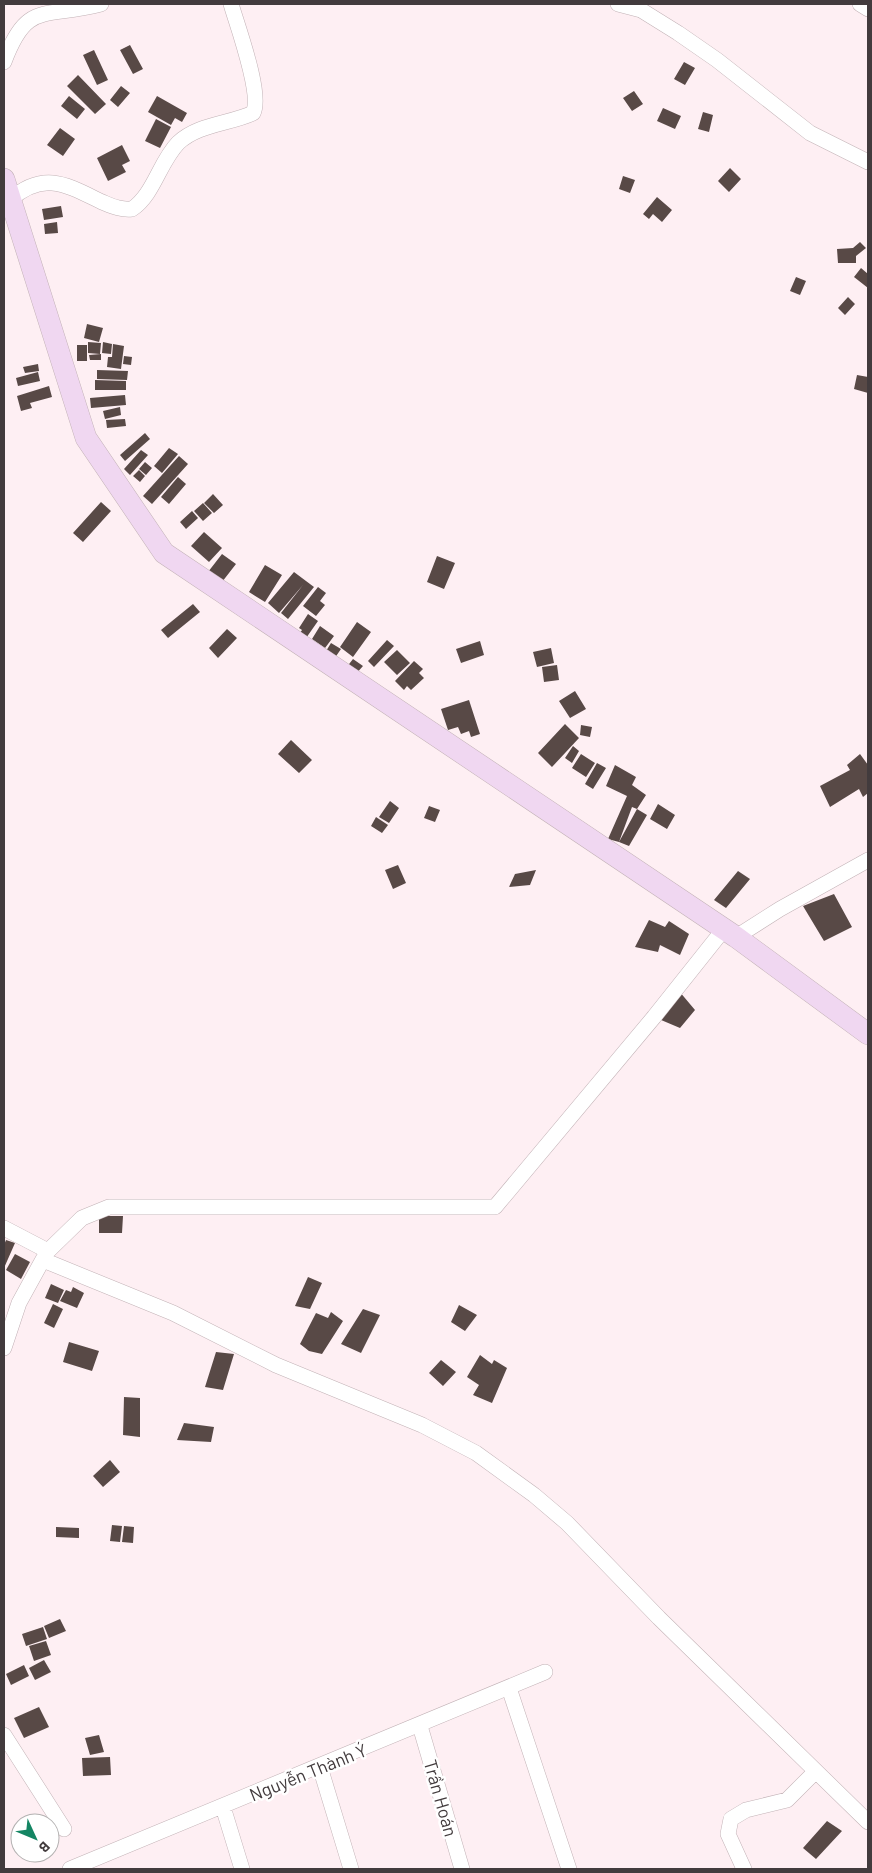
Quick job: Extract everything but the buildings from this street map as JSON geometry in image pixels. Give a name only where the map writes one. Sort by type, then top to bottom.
[{"type":"street","points":[[4,62],[12,35],[29,15],[53,8],[101,4]]},
{"type":"street","points":[[10,200],[24,189],[48,182],[60,183],[74,188],[118,209],[132,209],[147,193],[162,164],[178,143],[208,127],[253,113],[255,108],[254,84],[231,4]]},
{"type":"street","points":[[618,4],[641,10],[678,33],[717,60],[810,133],[868,162]]},
{"type":"street","points":[[860,4],[868,9]]},
{"type":"street","points":[[4,179],[86,438],[164,553],[730,933],[868,1034]]},
{"type":"street","points":[[4,1348],[19,1303],[46,1256],[82,1218],[109,1207],[495,1207],[654,1017],[730,933],[780,909],[868,860]]},
{"type":"street","points":[[4,1228],[46,1256],[173,1313],[276,1365],[422,1424],[476,1452],[534,1495],[567,1523],[815,1772],[868,1822]]},
{"type":"street","name":"Nguyễn Thành Ý","points":[[70,1869],[420,1726],[545,1672]]},
{"type":"street","points":[[509,1688],[569,1869]]},
{"type":"street","name":"Trần Hoán","points":[[420,1726],[462,1869]]},
{"type":"street","points":[[6,1743],[64,1829]]},
{"type":"street","points":[[320,1767],[351,1869]]},
{"type":"street","points":[[744,1869],[728,1834],[731,1819],[746,1810],[787,1800],[815,1772]]},
{"type":"street","points":[[223,1807],[242,1869]]}]
